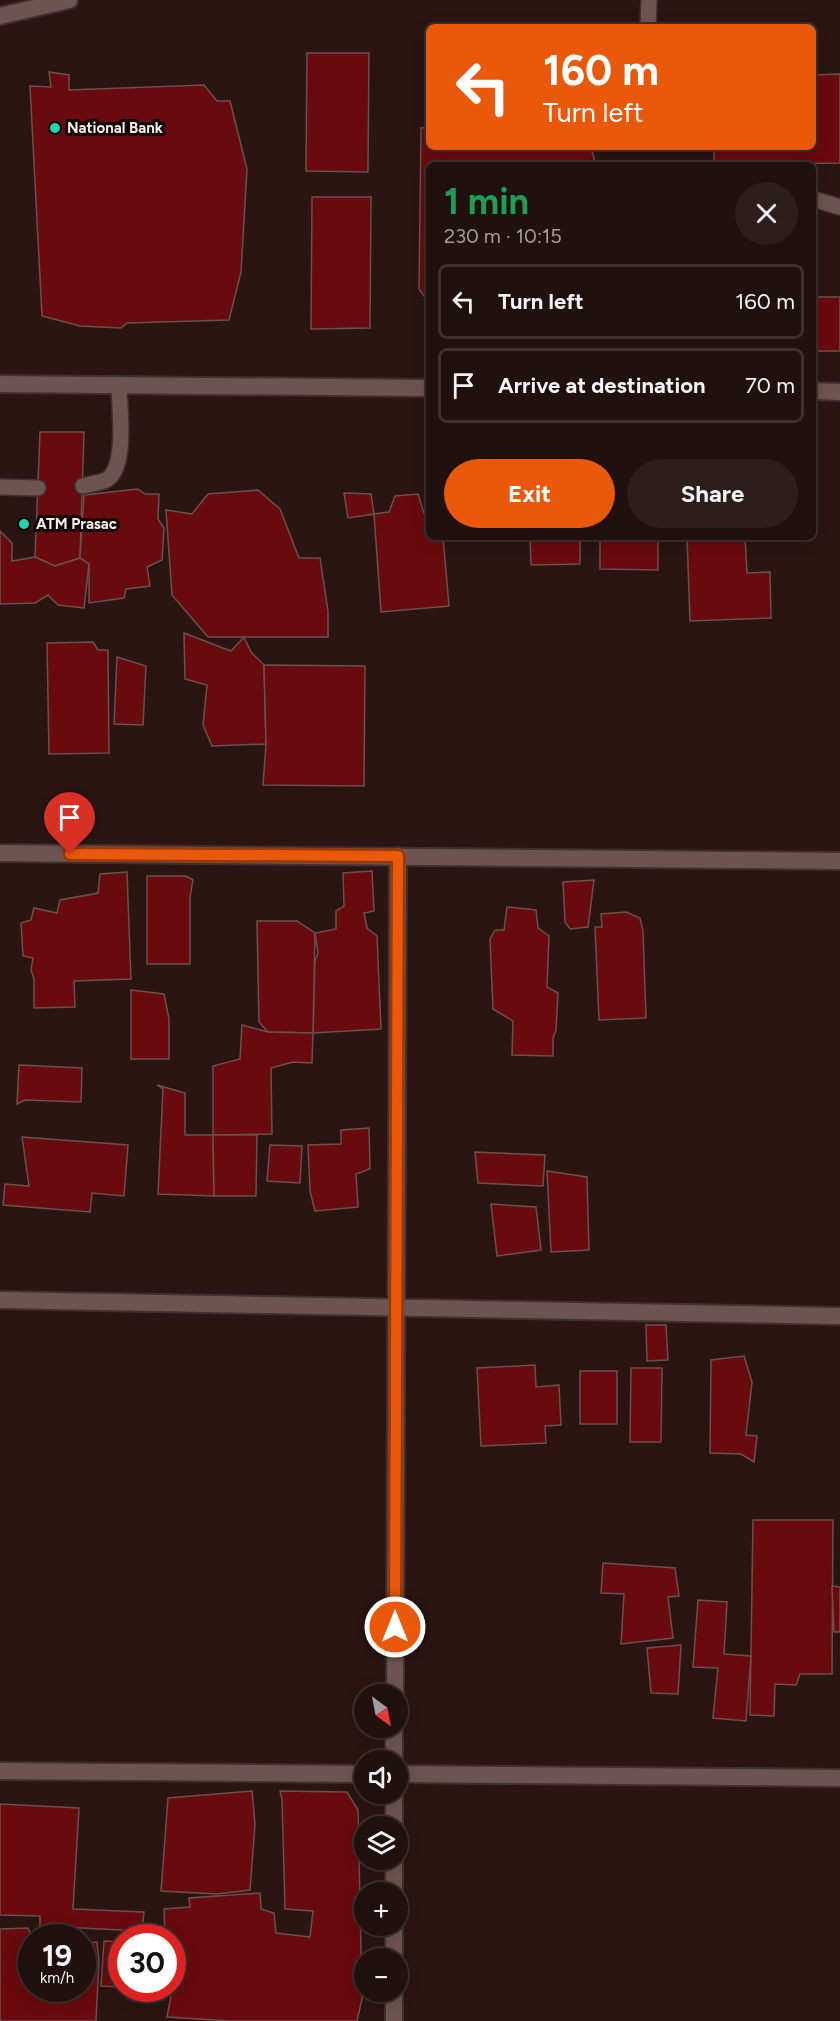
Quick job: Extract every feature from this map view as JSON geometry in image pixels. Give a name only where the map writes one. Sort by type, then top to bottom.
[{"type":"street","points":[[0,16],[69,0]]},
{"type":"street","points":[[0,384],[426,388]]},
{"type":"street","points":[[816,391],[840,392]]},
{"type":"street","points":[[0,853],[840,861]]},
{"type":"street","points":[[395,1684],[398,856]]},
{"type":"street","points":[[0,1300],[840,1316]]},
{"type":"street","points":[[0,1771],[354,1774]]},
{"type":"street","points":[[408,1774],[840,1778]]},
{"type":"street","points":[[394,2002],[394,2021]]},
{"type":"lane","points":[[648,24],[649,0]]},
{"type":"lane","points":[[816,200],[840,207]]},
{"type":"lane","points":[[83,486],[107,479],[116,469],[120,456],[119,385]]},
{"type":"lane","points":[[0,487],[38,488]]},
{"type":"building","points":[[307,53],[369,53],[368,172],[306,171]]},
{"type":"building","points":[[49,72],[69,75],[69,90],[204,85],[217,101],[230,101],[247,169],[241,272],[229,320],[127,323],[121,328],[80,326],[42,316],[30,86],[51,87]]},
{"type":"building","points":[[840,74],[840,163],[714,162],[714,150],[816,150],[816,75]]},
{"type":"building","points":[[421,128],[426,128],[426,150],[591,150],[594,162],[426,162],[426,299],[419,289]]},
{"type":"building","points":[[312,197],[371,197],[370,328],[311,329]]},
{"type":"building","points":[[816,297],[840,297],[840,351],[816,351]]},
{"type":"building","points":[[40,432],[84,432],[80,558],[55,566],[35,557]]},
{"type":"building","points":[[138,489],[145,494],[159,494],[158,519],[164,528],[162,560],[147,567],[150,586],[126,589],[124,598],[89,603],[89,564],[80,558],[84,495]]},
{"type":"building","points":[[258,490],[280,509],[299,558],[320,558],[328,611],[328,637],[208,637],[172,595],[166,510],[192,514],[208,494]]},
{"type":"building","points":[[344,493],[371,494],[374,514],[348,518]]},
{"type":"building","points":[[418,494],[426,513],[426,540],[443,540],[449,606],[381,612],[374,514],[389,512],[395,496]]},
{"type":"building","points":[[0,531],[12,543],[12,561],[35,557],[55,566],[80,558],[89,564],[84,608],[58,605],[48,595],[35,603],[0,604]]},
{"type":"building","points":[[530,540],[580,540],[580,564],[531,565]]},
{"type":"building","points":[[600,540],[658,540],[658,570],[600,569]]},
{"type":"building","points":[[687,540],[745,540],[747,573],[770,572],[771,618],[690,621]]},
{"type":"building","points":[[184,633],[231,651],[244,637],[251,652],[264,665],[266,744],[212,746],[203,725],[207,685],[185,679]]},
{"type":"building","points":[[93,642],[98,650],[108,650],[109,753],[49,754],[47,643]]},
{"type":"building","points":[[117,657],[146,666],[143,725],[114,724]]},
{"type":"building","points":[[264,665],[365,666],[364,786],[263,785],[266,744]]},
{"type":"building","points":[[372,871],[374,911],[364,913],[367,928],[377,936],[381,1029],[313,1033],[315,961],[318,953],[315,933],[336,929],[336,911],[344,906],[343,873]]},
{"type":"building","points":[[127,872],[131,979],[74,981],[75,1007],[34,1008],[34,979],[31,970],[33,958],[23,956],[21,923],[31,920],[34,908],[57,913],[60,900],[98,893],[100,874]]},
{"type":"building","points":[[147,876],[186,876],[193,880],[190,898],[190,964],[147,964]]},
{"type":"building","points":[[594,880],[588,927],[570,929],[565,922],[563,882]]},
{"type":"building","points":[[507,907],[536,910],[538,928],[549,936],[547,987],[558,993],[553,1056],[512,1055],[513,1021],[493,1009],[490,939],[495,930],[504,930]]},
{"type":"building","points":[[626,912],[640,918],[643,931],[646,1018],[599,1020],[595,927],[602,927],[601,914]]},
{"type":"building","points":[[257,921],[297,921],[315,933],[313,1033],[268,1032],[259,1022]]},
{"type":"building","points":[[131,990],[164,994],[169,1019],[169,1059],[131,1059]]},
{"type":"building","points":[[242,1025],[268,1032],[313,1033],[312,1063],[293,1062],[271,1068],[272,1134],[213,1135],[213,1066],[240,1059]]},
{"type":"building","points":[[19,1065],[82,1068],[81,1102],[25,1100],[17,1104]]},
{"type":"building","points":[[157,1085],[185,1093],[185,1135],[213,1135],[214,1196],[158,1194],[163,1089]]},
{"type":"building","points":[[369,1128],[370,1169],[356,1174],[358,1207],[315,1211],[310,1191],[308,1145],[341,1144],[341,1130]]},
{"type":"building","points":[[213,1135],[257,1135],[256,1196],[214,1196]]},
{"type":"building","points":[[22,1137],[128,1145],[124,1196],[92,1193],[90,1212],[3,1205],[5,1184],[29,1186]]},
{"type":"building","points":[[270,1145],[302,1146],[300,1183],[267,1181]]},
{"type":"building","points":[[475,1152],[545,1155],[543,1186],[478,1183]]},
{"type":"building","points":[[547,1171],[587,1177],[589,1250],[551,1252]]},
{"type":"building","points":[[491,1204],[536,1207],[541,1250],[497,1256]]},
{"type":"building","points":[[646,1325],[666,1325],[668,1360],[647,1361]]},
{"type":"building","points":[[744,1356],[752,1382],[746,1435],[757,1436],[754,1462],[741,1454],[710,1453],[711,1360]]},
{"type":"building","points":[[535,1365],[536,1387],[559,1385],[561,1425],[545,1426],[546,1443],[481,1446],[477,1368]]},
{"type":"building","points":[[631,1368],[662,1368],[661,1442],[630,1442]]},
{"type":"building","points":[[580,1371],[617,1371],[617,1424],[580,1424]]},
{"type":"building","points":[[753,1520],[833,1520],[832,1674],[800,1674],[796,1685],[775,1684],[774,1716],[750,1715]]},
{"type":"building","points":[[603,1563],[675,1568],[679,1596],[668,1597],[673,1638],[621,1644],[624,1594],[601,1593]]},
{"type":"building","points":[[832,1586],[840,1587],[840,1632],[834,1632]]},
{"type":"building","points":[[698,1600],[727,1602],[724,1654],[751,1656],[746,1721],[713,1718],[718,1668],[693,1667]]},
{"type":"building","points":[[681,1645],[678,1694],[651,1693],[647,1648]]},
{"type":"building","points":[[252,1791],[255,1824],[250,1890],[217,1894],[161,1891],[168,1798]]},
{"type":"building","points":[[280,1791],[347,1792],[358,1810],[358,1816],[354,1816],[354,1870],[359,1870],[360,1882],[354,1882],[354,1936],[361,1936],[361,1948],[354,1948],[354,2002],[361,2002],[357,2021],[231,2021],[167,2017],[170,2002],[186,2002],[186,1924],[165,1924],[164,1909],[190,1907],[189,1898],[260,1893],[261,1909],[274,1913],[276,1933],[310,1937],[313,1911],[285,1909]]},
{"type":"building","points":[[0,1804],[79,1808],[73,1909],[144,1912],[143,1924],[108,1924],[108,1929],[96,1929],[96,1924],[40,1924],[40,1916],[0,1915]]},
{"type":"building","points":[[18,1928],[18,2002],[96,2002],[97,1942],[99,1960],[96,2021],[0,2021],[0,1929]]},
{"type":"building","points":[[104,1941],[108,1941],[108,1986],[101,1986]]},
{"type":"place","name":"National Bank","points":[[55,128]]},
{"type":"place","name":"ATM Prasac","points":[[24,524]]},
{"type":"route","points":[[70,854],[398,856],[395,1627]]}]
